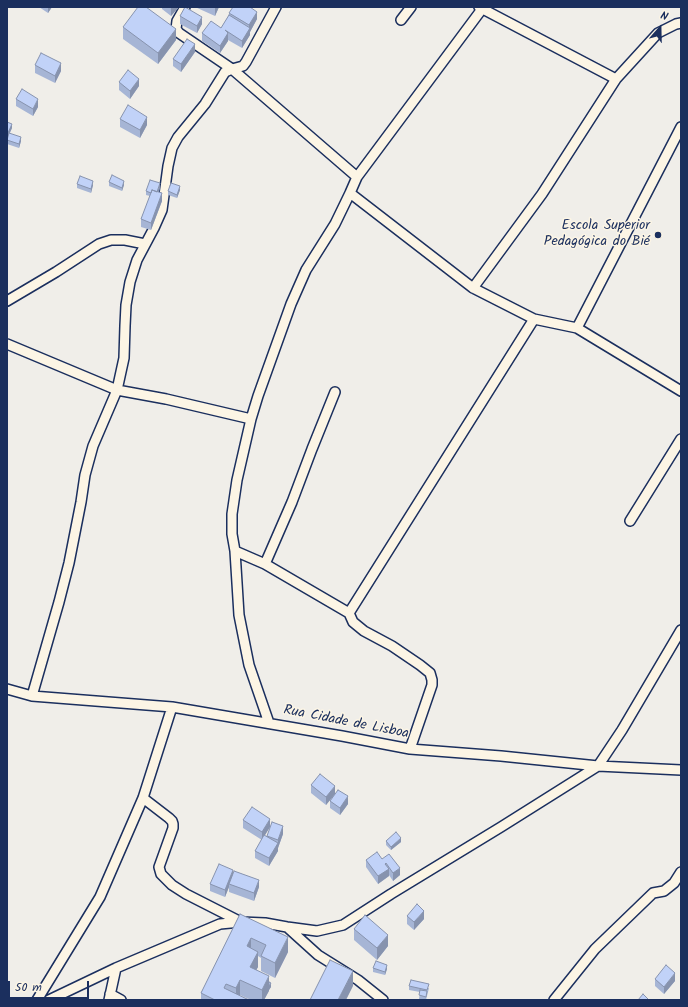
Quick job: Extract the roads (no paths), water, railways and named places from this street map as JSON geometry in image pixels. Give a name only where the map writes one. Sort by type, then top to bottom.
[{"type":"street","points":[[186,7],[177,21],[176,29],[179,33],[232,68],[356,177]]},
{"type":"street","points":[[32,696],[60,602],[93,446],[117,390],[124,358],[125,319],[130,282],[137,260],[162,210],[172,148],[178,137],[204,104],[225,72],[232,68],[243,66],[246,62],[276,7]]},
{"type":"street","points":[[401,20],[411,7]]},
{"type":"street","points":[[269,723],[249,665],[239,615],[235,552],[232,534],[232,514],[237,480],[251,419],[258,396],[291,304],[306,270],[335,224],[356,177],[480,8],[616,79]]},
{"type":"street","points":[[473,288],[542,194],[616,79],[658,33],[681,23]]},
{"type":"street","points":[[577,328],[681,127]]},
{"type":"street","points":[[350,193],[473,288],[534,319],[577,328],[681,390]]},
{"type":"street","points":[[7,301],[100,244],[111,240],[125,240],[145,244]]},
{"type":"street","points":[[350,613],[534,319]]},
{"type":"street","points":[[7,344],[117,390],[166,399],[251,419]]},
{"type":"street","points":[[265,564],[292,502],[336,392]]},
{"type":"street","points":[[630,521],[681,438]]},
{"type":"street","points":[[235,552],[265,564],[350,613],[353,622],[364,631],[392,646],[430,673],[432,685],[410,749]]},
{"type":"street","points":[[49,1000],[116,968],[220,924],[241,922],[265,923],[317,931],[343,925],[598,766],[622,730],[681,630]]},
{"type":"street","name":"Rua Cidade de Lisboa","points":[[7,689],[32,696],[172,707],[410,749],[501,756],[598,766],[681,770]]},
{"type":"street","points":[[37,1000],[100,897],[143,798],[172,707]]},
{"type":"street","points":[[143,798],[169,818],[173,824],[173,828],[159,868],[161,874],[172,885],[186,894],[241,922]]},
{"type":"street","points":[[554,1000],[595,949],[653,893],[656,891],[664,891],[674,883],[681,872]]},
{"type":"street","points":[[287,927],[318,955],[358,980],[383,1000]]},
{"type":"street","points":[[116,968],[110,997],[121,1000]]},
{"type":"place","name":"Escola Superior Pedagógica do Bié","points":[[658,235]]}]
